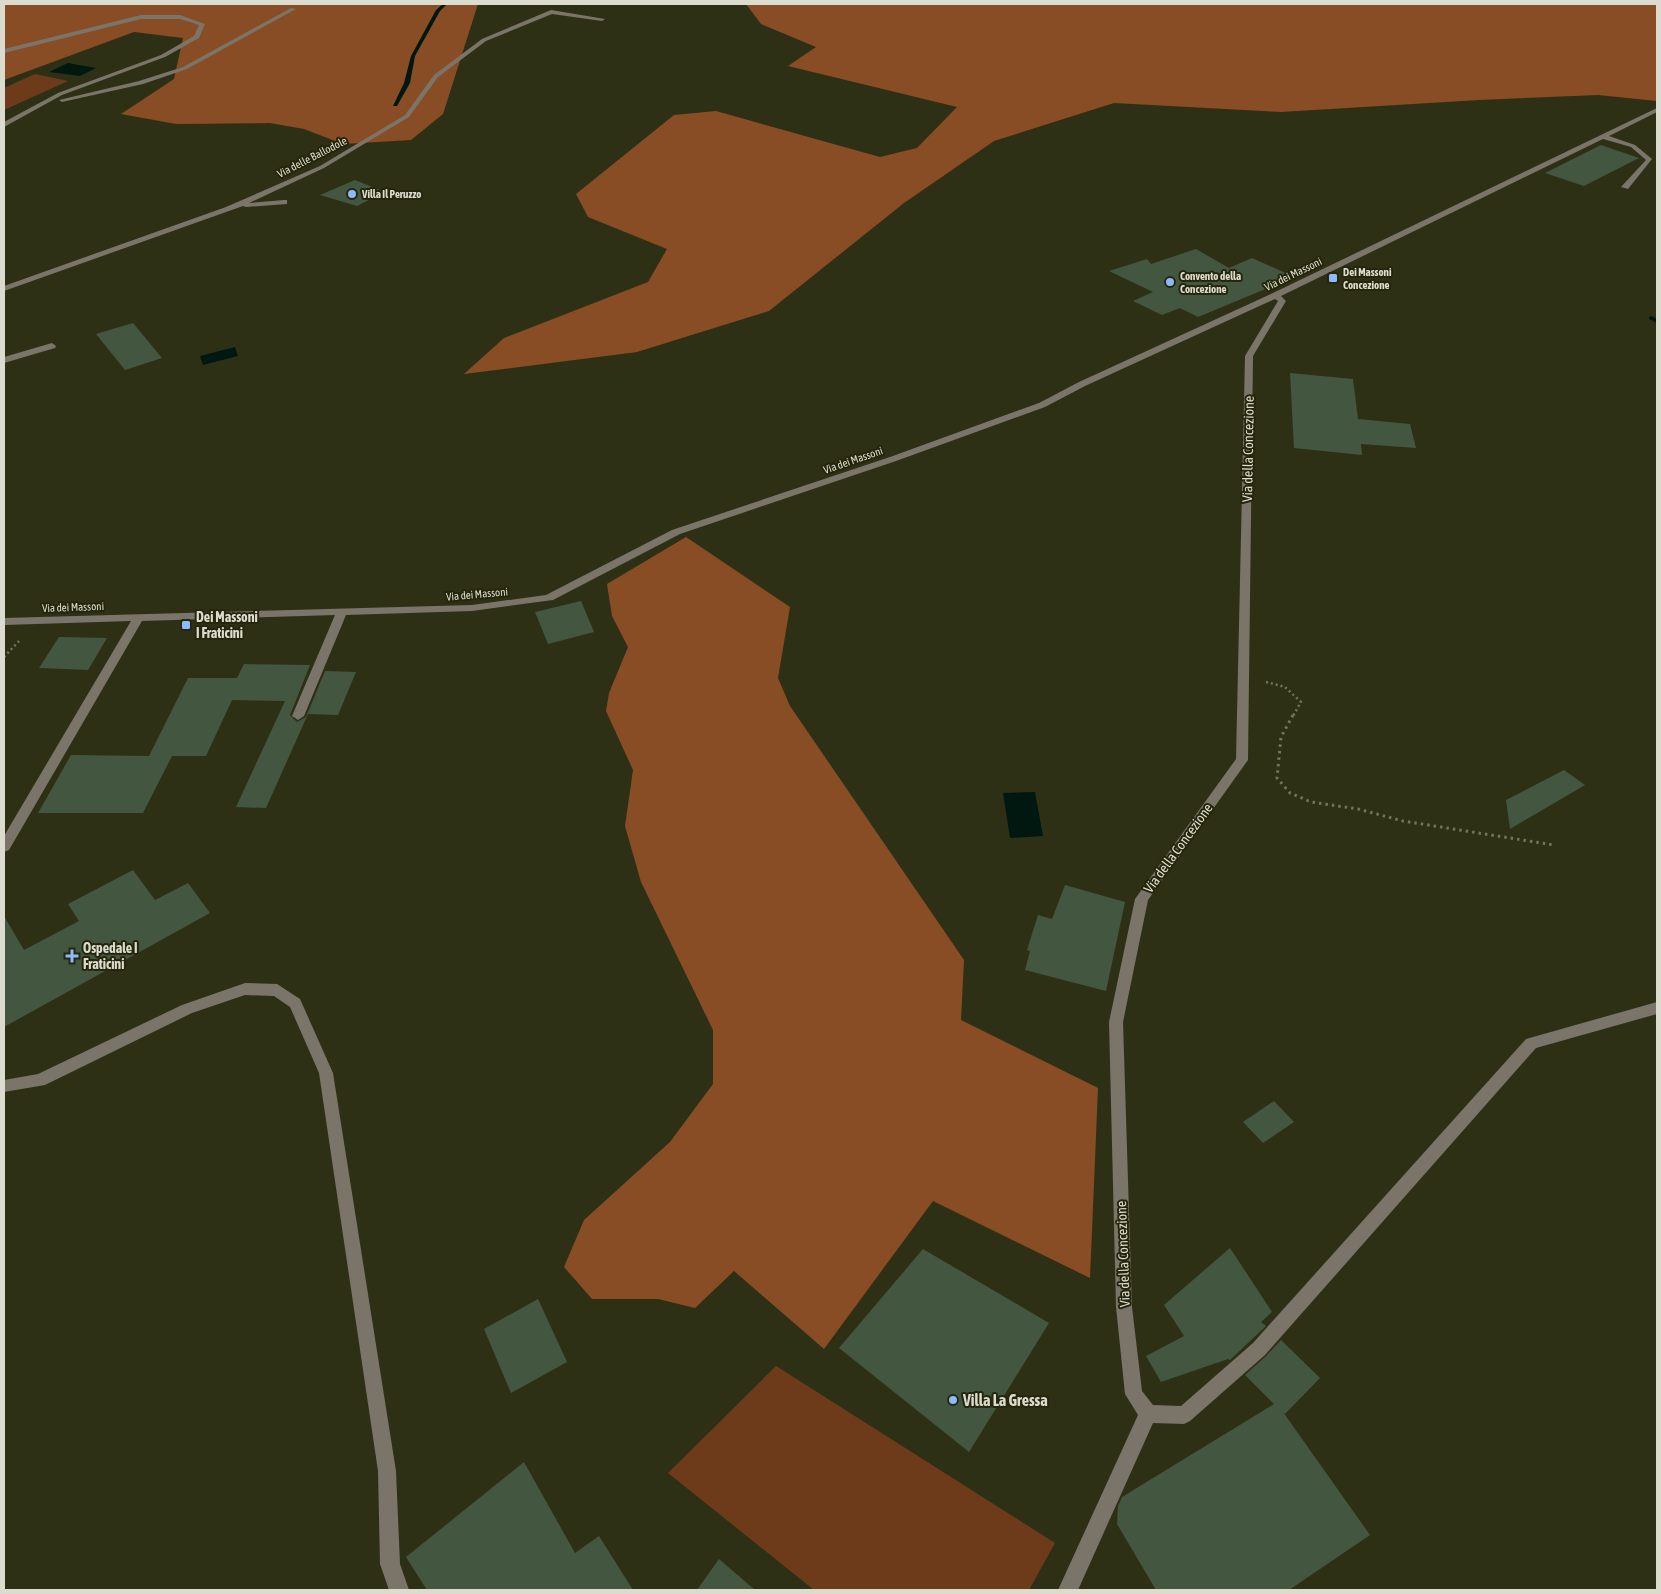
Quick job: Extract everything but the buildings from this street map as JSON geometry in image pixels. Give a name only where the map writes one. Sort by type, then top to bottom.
[{"type":"street","points":[[40,105],[140,83],[184,68],[293,10]]},
{"type":"street","name":"Via delle Ballodole","points":[[4,289],[236,206],[322,167],[407,116],[436,76],[484,40],[551,12],[602,19]]},
{"type":"street","points":[[4,50],[141,17],[180,17],[202,24],[197,37],[163,56],[60,94],[4,124]]},
{"type":"street","name":"Via dei Massoni","points":[[4,621],[472,608],[549,598],[676,532],[1042,405],[1082,384],[1276,295],[1657,110]]},
{"type":"street","points":[[1602,136],[1633,146],[1649,158],[1649,161],[1625,187]]},
{"type":"street","points":[[236,206],[284,202]]},
{"type":"street","name":"Via della Concezione","points":[[1148,1414],[1134,1394],[1124,1307],[1116,1022],[1142,898],[1242,760],[1250,356],[1282,301],[1276,295]]},
{"type":"street","points":[[4,360],[52,346]]},
{"type":"street","points":[[298,716],[342,611]]},
{"type":"street","points":[[4,847],[139,617]]},
{"type":"street","points":[[4,1086],[40,1080],[187,1009],[245,989],[277,990],[296,1003],[326,1073],[387,1471],[390,1564],[400,1590]]},
{"type":"street","points":[[1068,1590],[1148,1414],[1184,1415],[1259,1349],[1531,1043],[1657,1008]]},
{"type":"path","points":[[1244,676],[1285,687],[1301,702],[1281,737],[1277,778],[1290,793],[1312,802],[1358,809],[1403,821],[1554,844]]},
{"type":"shaded area","points":[[4,4],[478,4],[443,114],[411,140],[343,144],[304,129],[270,123],[176,124],[121,114],[174,79],[183,38],[134,32],[4,80]]},
{"type":"shaded area","points":[[746,4],[1657,4],[1657,101],[1598,95],[1281,112],[1114,103],[994,141],[904,203],[769,311],[637,352],[464,374],[504,338],[648,282],[667,249],[588,217],[576,194],[674,115],[716,111],[880,157],[917,148],[957,107],[788,66],[816,47],[761,24]]},
{"type":"shaded area","points":[[68,63],[96,68],[80,76],[49,72]]},
{"type":"shaded area","points":[[35,74],[68,81],[4,110],[4,88]]},
{"type":"shaded area","points":[[235,347],[238,356],[203,365],[200,356]]},
{"type":"shaded area","points":[[686,537],[790,607],[778,678],[790,706],[964,960],[961,1020],[1098,1088],[1090,1278],[933,1201],[824,1349],[734,1271],[695,1308],[658,1299],[592,1299],[564,1267],[584,1220],[670,1142],[713,1084],[713,1030],[641,882],[625,826],[633,770],[606,711],[609,693],[628,647],[612,616],[607,584]]},
{"type":"shaded area","points":[[1035,792],[1043,836],[1010,838],[1003,793]]},
{"type":"shaded area","points":[[776,1366],[1055,1543],[1029,1590],[814,1590],[668,1473]]},
{"type":"waterway","points":[[395,105],[407,83],[413,56],[438,10],[445,4]]},
{"type":"waterway","points":[[1651,318],[1657,321]]},
{"type":"place","name":"Villa Il Peruzzo","points":[[352,194]]},
{"type":"place","name":"Dei Massoni Concezione","points":[[1333,278]]},
{"type":"place","name":"Convento della Concezione","points":[[1170,282]]},
{"type":"place","name":"Dei Massoni I Fraticini","points":[[186,625]]},
{"type":"place","name":"Ospedale I Fraticini","points":[[72,956]]},
{"type":"place","name":"Villa La Gressa","points":[[953,1400]]}]
